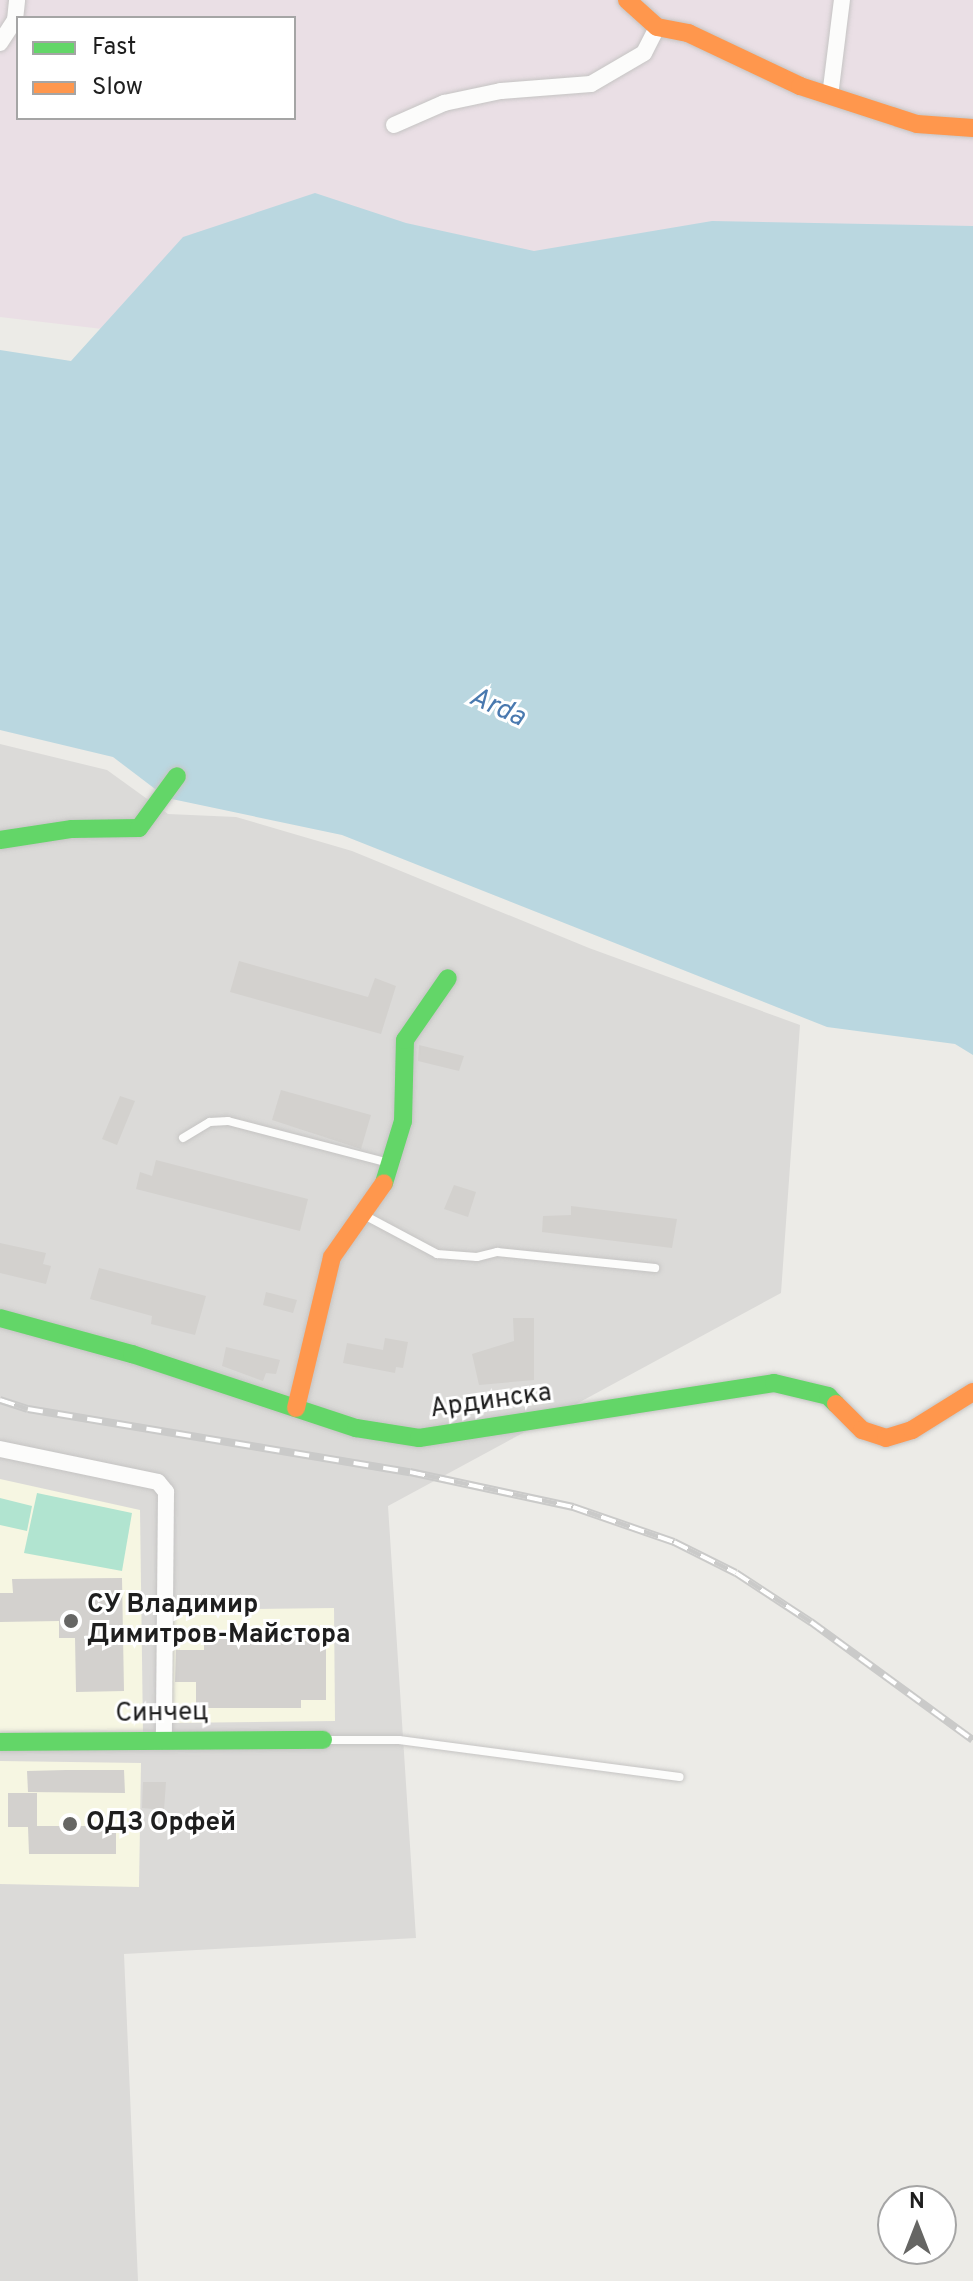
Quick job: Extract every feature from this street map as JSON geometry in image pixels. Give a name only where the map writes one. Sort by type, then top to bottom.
[{"type":"street","points":[[3,35],[17,0]]},
{"type":"street","points":[[627,0],[657,27],[688,33],[830,96],[917,124],[973,128]]},
{"type":"street","points":[[830,96],[842,0]]},
{"type":"street","points":[[394,125],[444,103],[501,91],[591,84],[644,53],[657,27]]},
{"type":"street","points":[[0,840],[72,829],[139,828],[177,776]]},
{"type":"street","points":[[296,1408],[332,1257],[381,1191],[403,1121],[405,1040],[448,978]]},
{"type":"street","name":"Ардинска","points":[[0,1318],[389,1435],[447,1436],[774,1383],[828,1396],[862,1430],[886,1438],[912,1430],[973,1392]]},
{"type":"street","points":[[0,1449],[158,1482],[166,1492],[164,1740]]},
{"type":"street","name":"Синчец","points":[[0,1742],[323,1740]]},
{"type":"lane","points":[[183,1138],[210,1122],[228,1121],[390,1163]]},
{"type":"lane","points":[[364,1215],[445,1255],[497,1252],[655,1268]]},
{"type":"lane","points":[[323,1740],[399,1740],[680,1777]]},
{"type":"shaded area","points":[[0,0],[973,0],[973,431],[0,317]]},
{"type":"shaded area","points":[[0,744],[107,770],[168,814],[236,817],[352,851],[589,948],[800,1025],[781,1293],[388,1506],[416,1938],[124,1954],[138,2281],[0,2281]]},
{"type":"shaded area","name":"СУ Владимир Димитров-Майстора","points":[[0,1479],[140,1510],[143,1733],[0,1734]]},
{"type":"shaded area","points":[[334,1608],[335,1721],[169,1723],[167,1610]]},
{"type":"shaded area","name":"ОДЗ Орфей","points":[[0,1761],[141,1763],[139,1887],[0,1884]]},
{"type":"green space","points":[[37,1493],[132,1513],[122,1571],[24,1553]]},
{"type":"green space","points":[[0,1498],[32,1506],[27,1531],[0,1525]]},
{"type":"water","name":"Arda","points":[[315,193],[406,223],[534,251],[712,221],[973,226],[973,1055],[955,1044],[827,1027],[342,835],[167,798],[113,757],[0,730],[0,350],[71,361],[183,237]]},
{"type":"building","points":[[239,961],[368,997],[375,978],[396,986],[381,1034],[230,992]]},
{"type":"building","points":[[419,1045],[464,1056],[459,1071],[418,1061]]},
{"type":"building","points":[[281,1090],[371,1115],[361,1149],[272,1120]]},
{"type":"building","points":[[120,1096],[135,1101],[117,1145],[102,1139]]},
{"type":"building","points":[[156,1160],[308,1199],[300,1231],[136,1189],[140,1172],[152,1176]]},
{"type":"building","points":[[454,1185],[476,1192],[468,1217],[444,1209]]},
{"type":"building","points":[[571,1206],[677,1219],[672,1248],[542,1232],[543,1216],[571,1215]]},
{"type":"building","points":[[0,1243],[46,1253],[43,1264],[51,1266],[46,1284],[0,1273]]},
{"type":"building","points":[[99,1268],[206,1296],[195,1335],[151,1324],[152,1316],[90,1299]]},
{"type":"building","points":[[266,1292],[297,1300],[293,1313],[263,1305]]},
{"type":"building","points":[[513,1318],[534,1318],[534,1380],[479,1385],[472,1354],[514,1341]]},
{"type":"building","points":[[385,1338],[408,1342],[403,1368],[396,1367],[395,1373],[343,1363],[347,1343],[383,1350]]},
{"type":"building","points":[[226,1347],[280,1360],[276,1374],[266,1373],[263,1381],[222,1366]]},
{"type":"building","points":[[122,1578],[124,1691],[76,1692],[75,1638],[59,1638],[59,1621],[0,1622],[0,1593],[13,1593],[12,1579]]},
{"type":"building","points":[[204,1631],[300,1632],[300,1641],[326,1641],[326,1700],[301,1700],[301,1708],[196,1708],[196,1682],[175,1682],[176,1650],[204,1650]]},
{"type":"building","points":[[124,1770],[125,1793],[28,1792],[27,1771]]},
{"type":"building","points":[[143,1782],[166,1782],[164,1810],[142,1808]]},
{"type":"building","points":[[8,1793],[37,1793],[37,1826],[116,1826],[116,1854],[29,1854],[28,1827],[8,1827]]},
{"type":"railway","points":[[0,1400],[28,1409],[410,1472],[573,1507],[674,1542],[736,1573],[811,1622],[973,1740]]},
{"type":"traffic: fast","points":[[0,840],[72,829],[139,828],[177,776]]},
{"type":"traffic: fast","points":[[384,1183],[403,1121],[405,1040],[448,978]]},
{"type":"traffic: fast","points":[[0,1318],[132,1354],[356,1428],[419,1438],[774,1383],[828,1396],[836,1404]]},
{"type":"traffic: fast","points":[[0,1742],[323,1740]]},
{"type":"traffic: slow","points":[[627,0],[657,27],[688,33],[800,86],[917,124],[973,128]]},
{"type":"traffic: slow","points":[[296,1408],[332,1257],[384,1183]]},
{"type":"traffic: slow","points":[[836,1404],[862,1430],[886,1438],[912,1430],[973,1392]]},
{"type":"place","name":"СУ Владимир Димитров-Майстора","points":[[71,1621]]},
{"type":"place","name":"ОДЗ Орфей","points":[[70,1824]]}]
